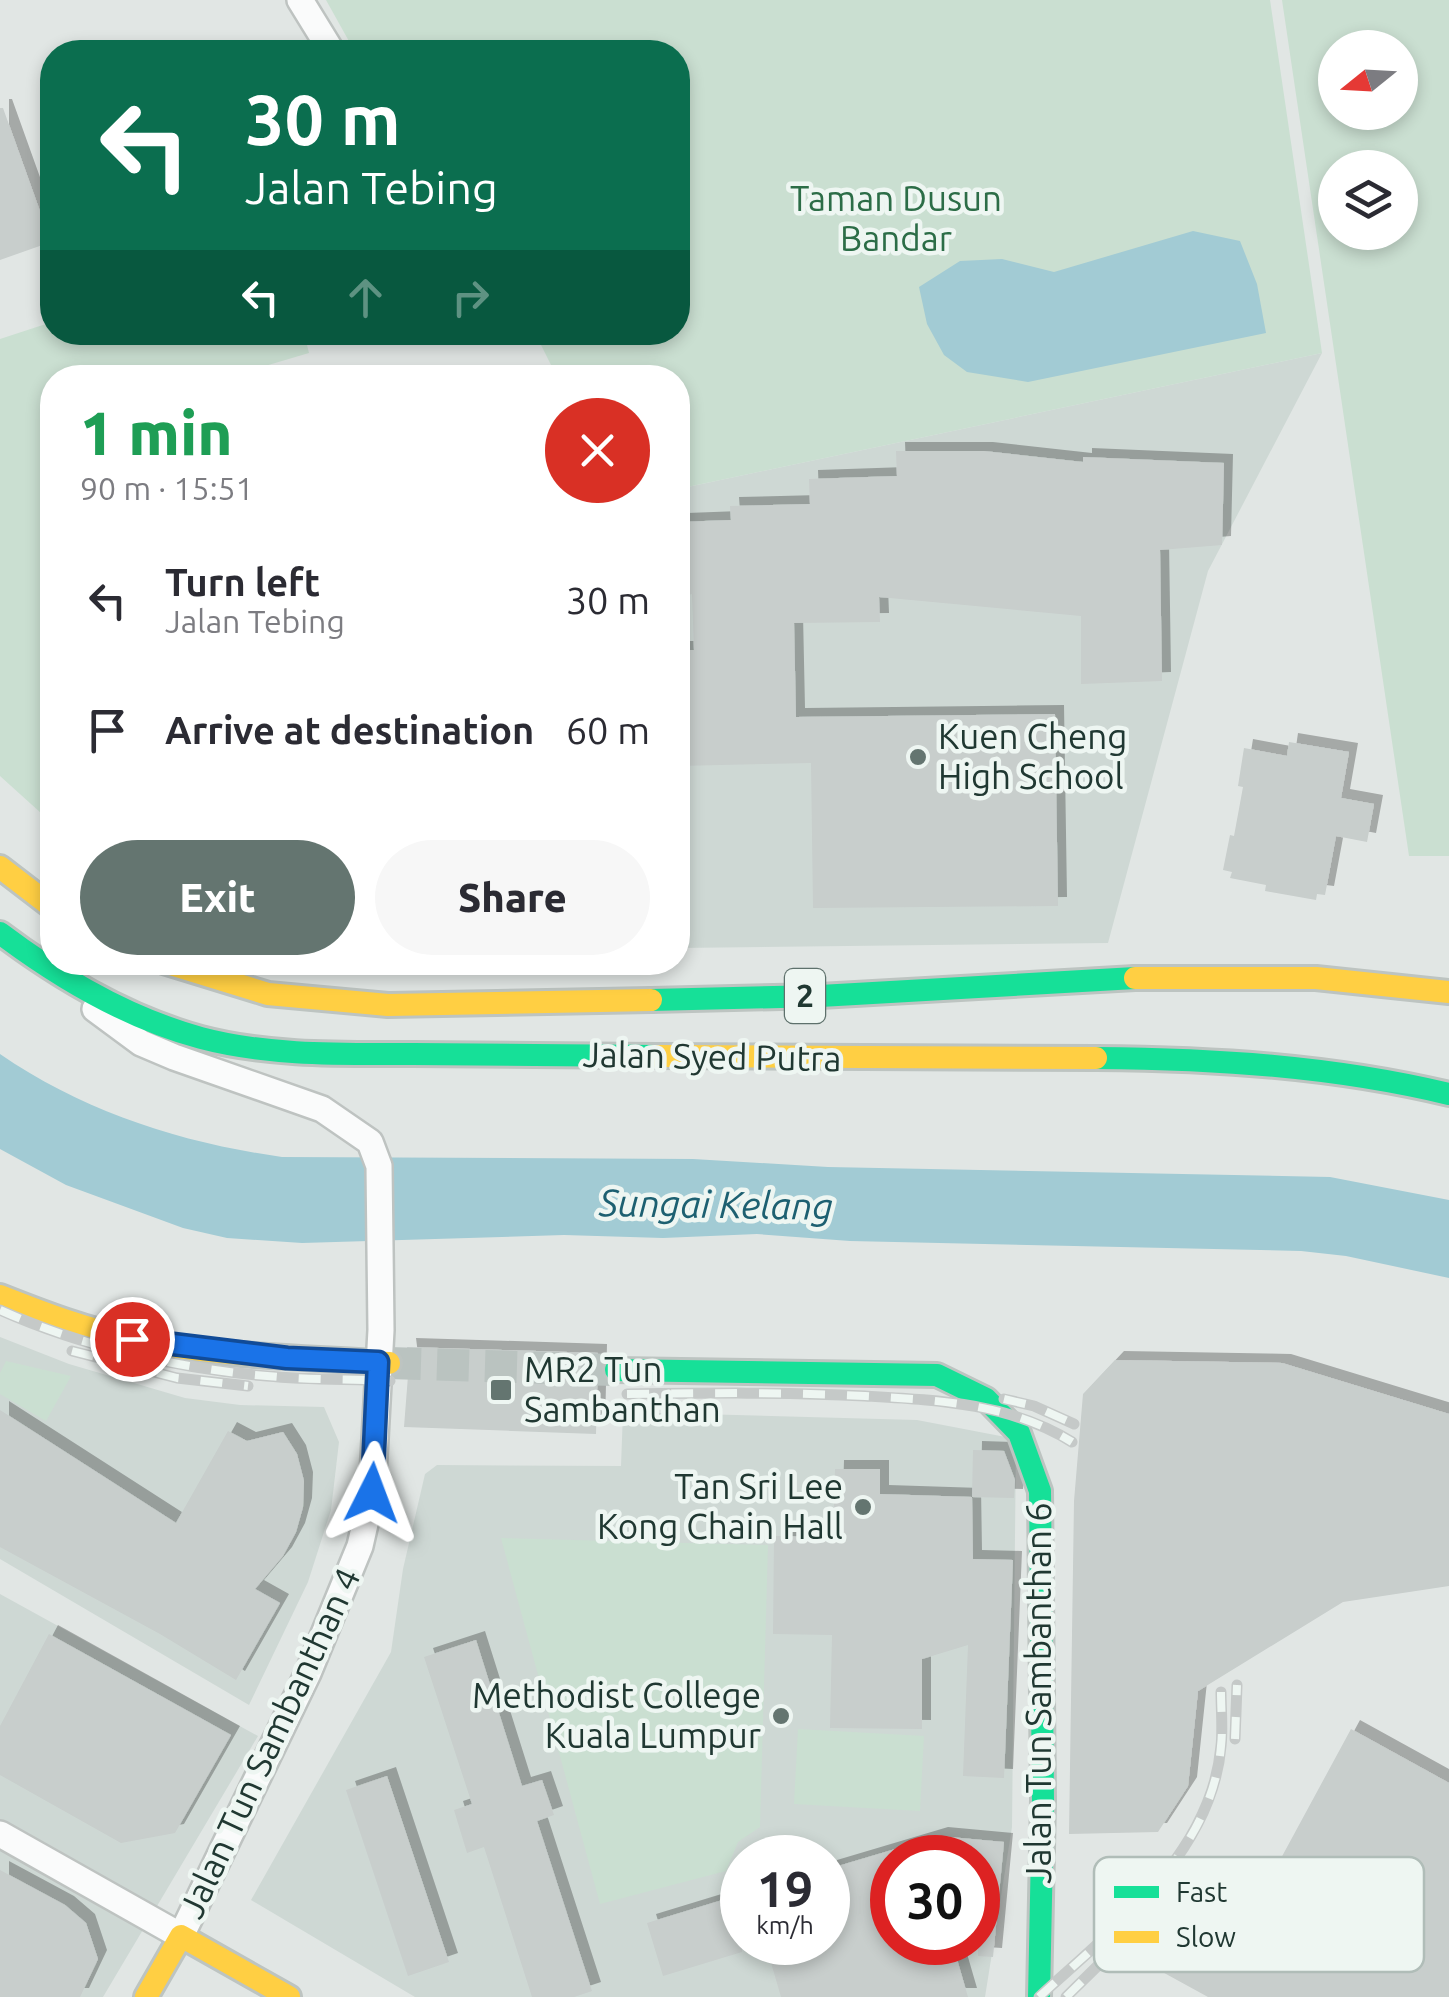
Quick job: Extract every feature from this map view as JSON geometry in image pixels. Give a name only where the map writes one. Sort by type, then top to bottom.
[{"type":"main road","points":[[0,868],[40,898]]},
{"type":"main road","name":"Jalan Syed Putra","points":[[0,933],[40,961]]},
{"type":"main road","name":"Jalan Syed Putra","points":[[61,975],[122,1008],[198,1037],[270,1049],[401,1054],[1208,1059],[1335,1070],[1449,1094]]},
{"type":"main road","name":"Jalan Syed Putra","points":[[206,975],[268,994],[388,1005],[820,996],[1149,977],[1316,978],[1449,992]]},
{"type":"main road","points":[[0,1296],[132,1339],[287,1358],[384,1362]]},
{"type":"main road","name":"Jalan Tun Sambanthan 6","points":[[616,1370],[938,1375],[986,1400],[1020,1433],[1040,1491],[1039,1997]]},
{"type":"main road","points":[[182,1936],[290,1997]]},
{"type":"main road","name":"Jalan Tun Sambanthan 4","points":[[146,1997],[182,1936]]},
{"type":"street","points":[[300,0],[325,40]]},
{"type":"street","name":"Jalan Tun Sambanthan 4","points":[[68,980],[102,1017],[141,1042],[322,1109],[370,1142],[379,1166],[384,1362],[372,1493],[360,1546],[308,1673],[182,1936]]},
{"type":"street","points":[[0,1834],[182,1936]]},
{"type":"shaded area","name":"Kuen Cheng High School","points":[[1322,353],[1208,571],[1108,943],[690,948],[690,486]]},
{"type":"shaded area","points":[[0,1337],[69,1364],[185,1398],[240,1405],[324,1407],[339,1442],[331,1510],[308,1582],[249,1705],[0,1559]]},
{"type":"shaded area","name":"Methodist College Kuala Lumpur","points":[[623,1412],[917,1420],[1016,1439],[1012,1827],[1000,1903],[1000,1835],[870,1835],[870,1965],[990,1965],[985,1997],[415,1997],[251,1900],[391,1652],[403,1569],[425,1474],[437,1465],[621,1466]]},
{"type":"shaded area","points":[[0,1594],[258,1736],[103,1997],[0,1997]]},
{"type":"green space","name":"Taman Dusun Bandar","points":[[326,0],[1270,0],[1322,353],[690,486],[690,365],[551,365],[541,345],[690,345],[690,40],[348,40]]},
{"type":"green space","points":[[1282,0],[1449,0],[1449,856],[1409,856],[1319,250],[1418,250],[1418,150],[1318,150],[1318,243]]},
{"type":"green space","points":[[40,326],[40,345],[307,345],[309,353],[268,365],[40,365],[40,812],[0,776],[0,339]]},
{"type":"green space","points":[[6,1361],[71,1376],[46,1421],[0,1394],[0,1373]]},
{"type":"green space","points":[[501,1538],[768,1545],[760,1827],[748,1835],[720,1835],[720,1873],[600,1904]]},
{"type":"green space","points":[[798,1729],[924,1736],[920,1811],[794,1804]]},
{"type":"water","points":[[1193,231],[1240,241],[1257,284],[1266,333],[1028,382],[967,372],[944,355],[927,324],[919,287],[960,261],[1002,259],[1054,272]]},
{"type":"water","name":"Sungai Kelang","points":[[0,1054],[65,1093],[135,1122],[208,1143],[282,1157],[693,1159],[828,1167],[1330,1177],[1449,1200],[1449,1278],[1346,1256],[1301,1251],[850,1241],[757,1234],[302,1243],[227,1238],[183,1228],[66,1185],[0,1149]]},
{"type":"building","points":[[3,108],[40,211],[40,246],[0,260]]},
{"type":"building","points":[[896,451],[984,451],[1083,462],[1083,457],[1224,463],[1222,545],[1160,550],[1162,681],[1081,684],[1081,616],[879,597],[880,622],[794,623],[796,717],[1055,714],[1058,906],[813,908],[811,763],[690,766],[690,650],[694,650],[690,522],[731,520],[730,506],[810,504],[809,479],[897,476]]},
{"type":"building","points":[[1289,742],[1349,752],[1341,798],[1374,804],[1367,842],[1336,836],[1325,895],[1317,894],[1316,900],[1265,891],[1266,885],[1230,878],[1232,872],[1223,870],[1243,787],[1238,786],[1244,748],[1287,756]]},
{"type":"building","name":"MR2 Tun Sambanthan","points":[[407,1347],[598,1353],[596,1434],[404,1427]]},
{"type":"building","points":[[1115,1360],[1282,1363],[1449,1414],[1449,1586],[1343,1602],[1198,1691],[1188,1786],[1158,1832],[1069,1834],[1074,1501],[1083,1394]]},
{"type":"building","points":[[0,1410],[176,1523],[228,1431],[247,1441],[283,1432],[297,1454],[304,1481],[303,1507],[283,1556],[255,1589],[280,1603],[236,1680],[0,1547]]},
{"type":"building","points":[[973,1450],[1004,1451],[1015,1480],[1014,1498],[972,1497]]},
{"type":"building","points":[[835,1469],[880,1469],[880,1494],[972,1497],[973,1559],[1013,1560],[1004,1778],[963,1776],[968,1645],[922,1659],[922,1729],[830,1728],[832,1635],[773,1634],[774,1536],[833,1537]]},
{"type":"building","points":[[49,1634],[231,1735],[175,1833],[121,1843],[0,1775],[0,1726]]},
{"type":"building","points":[[476,1640],[522,1786],[542,1780],[554,1815],[537,1821],[592,1991],[574,1997],[532,1997],[484,1847],[467,1853],[454,1810],[472,1804],[424,1657]]},
{"type":"building","points":[[1351,1729],[1449,1783],[1449,1997],[1208,1997],[1162,1972],[1424,1972],[1424,1857],[1282,1857]]},
{"type":"building","points":[[387,1776],[449,1962],[408,1976],[346,1790]]},
{"type":"building","points":[[1000,1842],[1004,1842],[1000,1884]]},
{"type":"building","points":[[870,1857],[870,1965],[959,1965],[968,1997],[781,1997],[772,1965],[850,1965],[850,1862]]},
{"type":"building","points":[[0,1870],[65,1905],[86,1923],[98,1959],[80,1997],[0,1997]]},
{"type":"building","points":[[720,1901],[720,1959],[663,1976],[647,1923]]},
{"type":"tunnel","points":[[389,1363],[616,1370]]},
{"type":"railway","points":[[0,1310],[63,1335],[165,1362],[267,1376],[390,1381]]},
{"type":"railway","points":[[72,1351],[177,1378],[248,1386]]},
{"type":"railway","points":[[627,1394],[806,1394],[945,1402],[998,1411],[1072,1442]]},
{"type":"railway","points":[[1004,1399],[1034,1406],[1074,1424]]},
{"type":"railway","points":[[1235,1739],[1237,1685]]},
{"type":"railway","points":[[1177,1857],[1214,1785],[1221,1746],[1221,1692]]},
{"type":"railway","points":[[1039,1997],[1094,1948]]},
{"type":"railway","points":[[1066,1997],[1094,1969]]},
{"type":"traffic: fast","points":[[0,933],[40,961]]},
{"type":"traffic: fast","points":[[61,975],[147,1020],[227,1044],[333,1054],[656,1056]]},
{"type":"traffic: fast","points":[[651,1000],[820,996],[1135,978]]},
{"type":"traffic: fast","points":[[1096,1058],[1274,1066],[1449,1094]]},
{"type":"traffic: fast","points":[[616,1370],[937,1375],[986,1399],[1019,1433],[1040,1491],[1043,1800],[1039,1997]]},
{"type":"traffic: slow","points":[[0,867],[40,898]]},
{"type":"traffic: slow","points":[[206,975],[268,994],[388,1005],[651,1000]]},
{"type":"traffic: slow","points":[[1135,978],[1316,978],[1449,992]]},
{"type":"traffic: slow","points":[[656,1056],[1096,1058]]},
{"type":"traffic: slow","points":[[0,1296],[82,1326],[165,1345],[389,1363]]},
{"type":"traffic: slow","points":[[146,1997],[181,1936],[289,1997]]},
{"type":"place","name":"Kuen Cheng High School","points":[[918,757]]},
{"type":"place","name":"MR2 Tun Sambanthan","points":[[501,1390]]},
{"type":"place","name":"Tan Sri Lee Kong Chain Hall","points":[[863,1507]]},
{"type":"place","name":"Methodist College Kuala Lumpur","points":[[781,1716]]},
{"type":"route","points":[[132,1339],[287,1358],[378,1362],[372,1493]]}]
